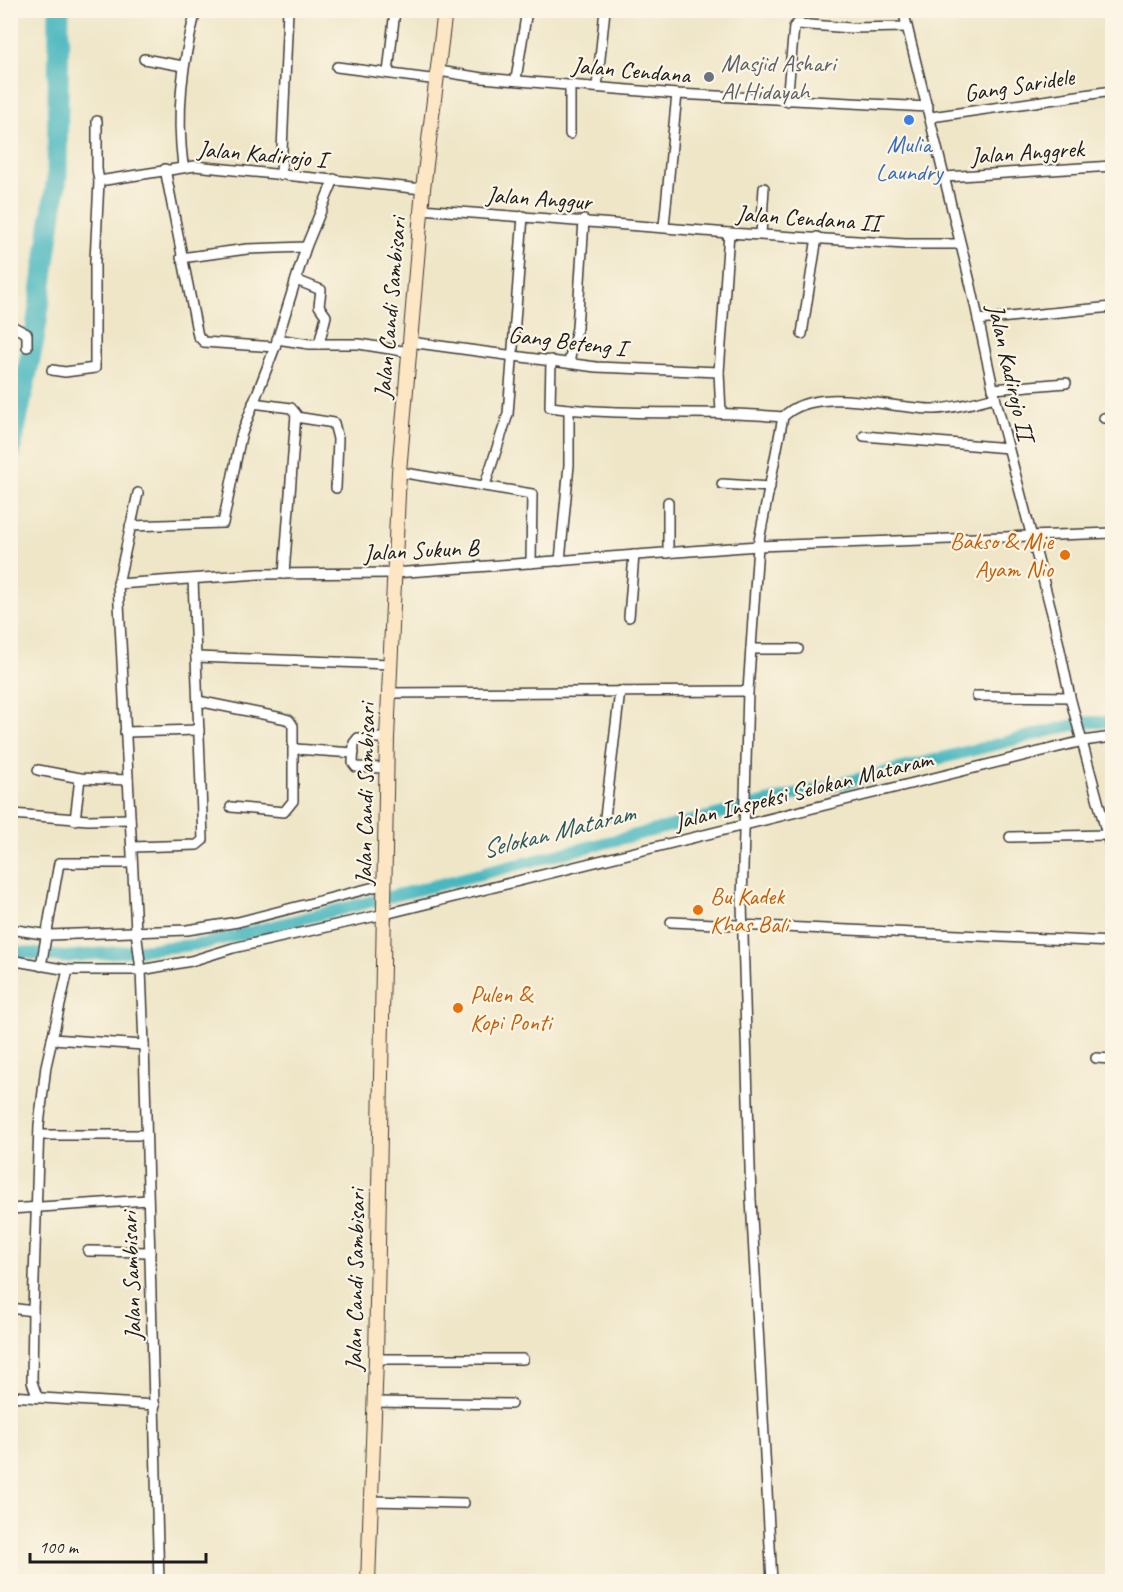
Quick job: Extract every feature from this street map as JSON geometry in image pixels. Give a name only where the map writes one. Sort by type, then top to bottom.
[{"type":"street","points":[[183,166],[178,131],[183,66],[196,10]]},
{"type":"street","points":[[281,174],[288,10]]},
{"type":"street","points":[[388,73],[395,10]]},
{"type":"street","name":"Jalan Candi Sambisari","points":[[368,1581],[376,1359],[386,887],[386,768],[394,573],[399,472],[421,209],[445,10]]},
{"type":"street","points":[[516,79],[527,10]]},
{"type":"street","points":[[597,87],[605,10]]},
{"type":"street","name":"Jalan Kadirojo II","points":[[903,10],[932,117],[994,393],[1053,617],[1070,697],[1113,853]]},
{"type":"street","points":[[788,101],[794,27],[797,24],[851,28],[907,27]]},
{"type":"street","points":[[144,60],[183,66]]},
{"type":"street","name":"Jalan Cendana","points":[[337,67],[388,73],[516,79],[677,94],[928,107]]},
{"type":"street","points":[[570,85],[570,134]]},
{"type":"street","name":"Gang Saridele","points":[[932,117],[1113,91]]},
{"type":"street","points":[[659,225],[677,94]]},
{"type":"street","points":[[52,370],[65,372],[95,368],[95,261],[99,180],[97,121]]},
{"type":"street","name":"Jalan Kadirojo I","points":[[99,180],[183,166],[423,189]]},
{"type":"street","name":"Jalan Anggrek","points":[[945,177],[1113,166]]},
{"type":"street","points":[[165,169],[181,258],[247,249],[306,247]]},
{"type":"street","points":[[130,526],[223,523],[241,436],[276,343],[306,247],[334,179]]},
{"type":"street","points":[[761,234],[764,188]]},
{"type":"street","name":"Jalan Anggur","points":[[421,209],[659,225]]},
{"type":"street","points":[[485,485],[508,414],[523,216]]},
{"type":"street","points":[[569,362],[577,328],[584,220]]},
{"type":"street","name":"Jalan Cendana II","points":[[659,225],[729,233],[905,244],[959,244]]},
{"type":"street","points":[[721,413],[719,372],[729,233]]},
{"type":"street","points":[[802,334],[817,237]]},
{"type":"street","name":"Gang Beteng I","points":[[181,258],[195,330],[200,340],[410,347],[511,354],[629,369],[719,372]]},
{"type":"street","points":[[296,280],[321,290],[319,308],[326,316],[319,344]]},
{"type":"street","points":[[978,320],[1113,307]]},
{"type":"street","points":[[10,325],[27,334],[27,347]]},
{"type":"street","points":[[550,360],[548,406],[569,409],[783,417]]},
{"type":"street","points":[[772,1581],[751,1199],[742,923],[748,691],[758,546],[783,417],[794,408],[820,402],[848,401],[934,409],[994,393],[1066,383]]},
{"type":"street","points":[[253,403],[291,408],[296,417],[284,574]]},
{"type":"street","points":[[560,561],[569,465],[569,409]]},
{"type":"street","points":[[296,417],[334,423],[338,439],[336,488]]},
{"type":"street","points":[[864,436],[1008,448]]},
{"type":"street","points":[[399,472],[533,495],[531,563]]},
{"type":"street","points":[[722,484],[770,487]]},
{"type":"street","points":[[138,493],[118,584],[132,863],[140,965]]},
{"type":"street","points":[[668,502],[668,553]]},
{"type":"street","name":"Jalan Sukun B","points":[[118,584],[284,574],[394,573],[758,546],[1113,533]]},
{"type":"street","points":[[629,617],[634,555]]},
{"type":"street","points":[[132,847],[197,845],[203,840],[193,579]]},
{"type":"street","points":[[751,649],[798,649]]},
{"type":"street","points":[[195,657],[391,664]]},
{"type":"street","points":[[389,693],[748,691]]},
{"type":"street","points":[[605,818],[620,692]]},
{"type":"street","points":[[976,696],[1070,697]]},
{"type":"street","points":[[198,701],[289,720],[293,726],[295,749],[293,801],[289,808],[284,812],[231,807]]},
{"type":"street","points":[[125,732],[199,730]]},
{"type":"street","name":"Jalan Inspeksi Selokan Mataram","points":[[10,960],[68,970],[191,961],[233,948],[385,912],[1081,736],[1113,736]]},
{"type":"street","points":[[386,768],[356,767],[353,763],[354,743],[358,738],[387,738]]},
{"type":"street","points":[[295,749],[354,753]]},
{"type":"street","points":[[38,770],[80,778],[128,780]]},
{"type":"street","points":[[75,820],[80,778]]},
{"type":"street","points":[[12,814],[75,820],[130,819]]},
{"type":"street","points":[[1010,837],[1108,835]]},
{"type":"street","points":[[42,965],[49,935],[59,863],[132,863]]},
{"type":"street","points":[[10,929],[49,935],[187,930],[238,922],[386,887]]},
{"type":"street","points":[[671,922],[742,923],[1113,942]]},
{"type":"street","name":"Jalan Sambisari","points":[[140,965],[159,1581]]},
{"type":"street","points":[[36,1396],[32,1382],[39,1136],[45,1066],[68,970]]},
{"type":"street","points":[[52,1039],[144,1045]]},
{"type":"street","points":[[1096,1058],[1113,1059]]},
{"type":"street","points":[[39,1136],[145,1135]]},
{"type":"street","points":[[10,1209],[148,1200]]},
{"type":"street","points":[[88,1251],[150,1252]]},
{"type":"street","points":[[10,1308],[33,1311]]},
{"type":"street","points":[[376,1359],[523,1359]]},
{"type":"street","points":[[10,1396],[155,1405]]},
{"type":"street","points":[[374,1402],[511,1404]]},
{"type":"street","points":[[370,1501],[464,1503]]},
{"type":"waterway","points":[[10,453],[35,335],[57,177],[59,10]]},
{"type":"waterway","name":"Selokan Mataram","points":[[10,951],[64,957],[202,944],[1085,722],[1112,722]]},
{"type":"place","name":"Masjid Ashari Al Hidayah","points":[[709,77]]},
{"type":"place","name":"Mulia Laundry","points":[[909,120]]},
{"type":"place","name":"Bakso & Mie Ayam Nio","points":[[1065,555]]},
{"type":"place","name":"Bu Kadek Khas Bali","points":[[698,910]]},
{"type":"place","name":"Pulen & Kopi Ponti","points":[[458,1008]]}]
